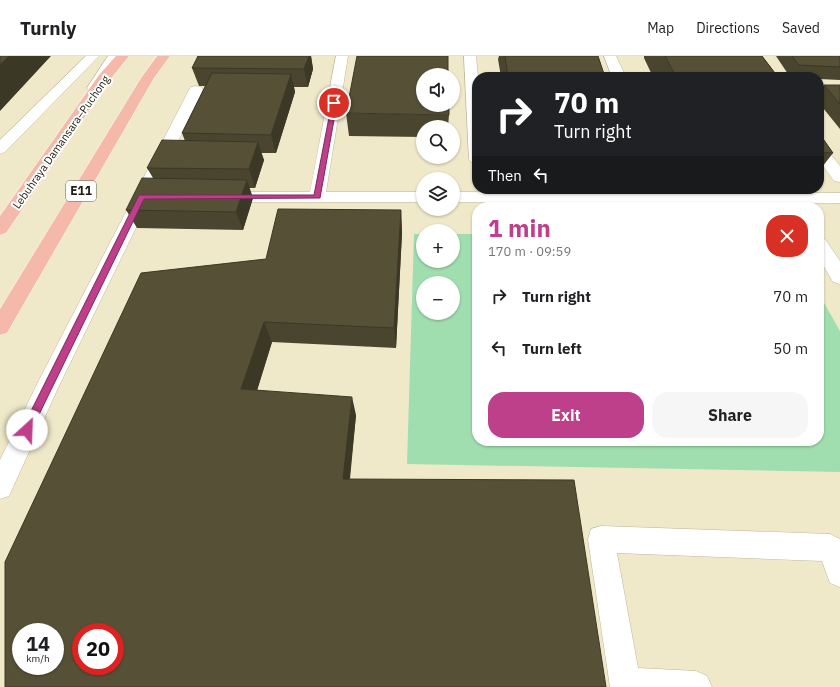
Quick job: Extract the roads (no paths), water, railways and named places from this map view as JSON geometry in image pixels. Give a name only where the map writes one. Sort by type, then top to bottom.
[{"type":"highway","name":"Lebuhraya Damansara–Puchong","points":[[0,229],[104,78],[123,56]]},
{"type":"highway","name":"E11","points":[[0,327],[148,78],[164,56]]},
{"type":"lane","points":[[0,149],[94,56]]},
{"type":"lane","points":[[62,140],[114,56]]},
{"type":"lane","points":[[317,197],[342,56]]},
{"type":"lane","points":[[470,56],[472,85]]},
{"type":"lane","points":[[610,56],[617,72]]},
{"type":"lane","points":[[0,487],[47,387],[149,197],[196,90]]},
{"type":"lane","points":[[824,155],[840,176]]},
{"type":"lane","points":[[460,196],[472,194]]},
{"type":"lane","points":[[680,194],[782,202]]},
{"type":"lane","points":[[203,197],[416,197]]},
{"type":"lane","points":[[804,202],[840,198]]},
{"type":"lane","points":[[824,251],[840,277]]},
{"type":"lane","points":[[696,687],[626,685],[601,538],[830,548],[840,572]]}]
